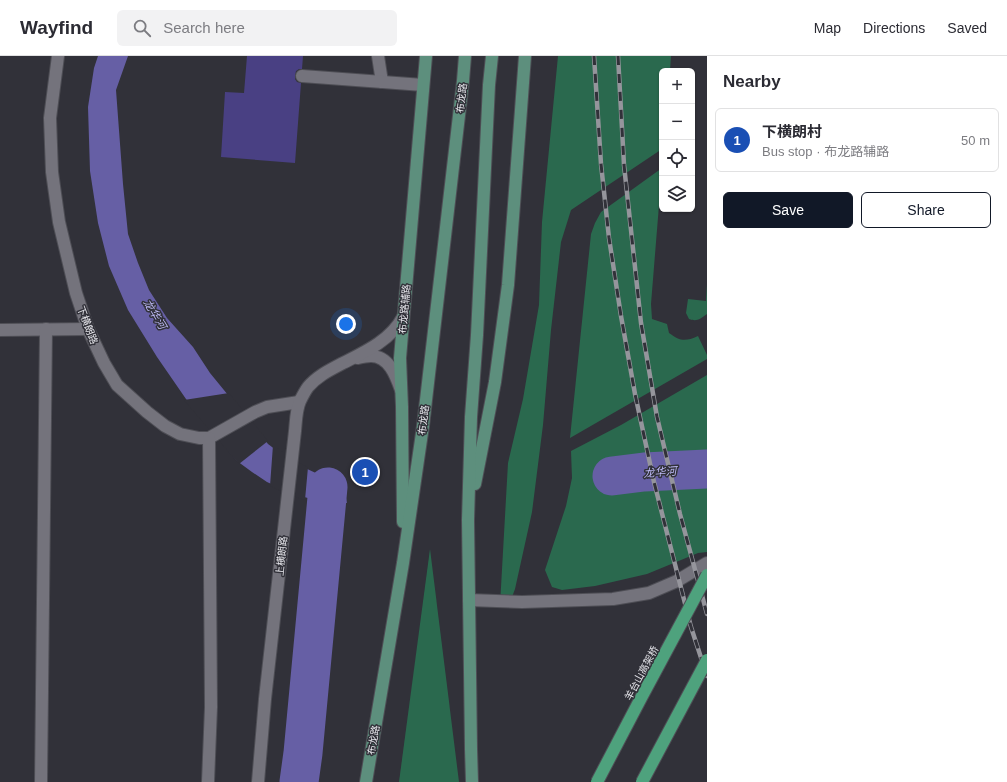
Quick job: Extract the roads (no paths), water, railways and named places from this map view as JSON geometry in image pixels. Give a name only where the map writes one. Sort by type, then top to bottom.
[{"type":"highway","name":"羊台山高架桥","points":[[596,782],[707,575]]},
{"type":"highway","points":[[642,782],[707,660]]},
{"type":"main road","name":"布龙路辅路","points":[[403,563],[402,392],[400,358],[426,56]]},
{"type":"main road","name":"布龙路","points":[[366,782],[403,563],[423,426],[465,56]]},
{"type":"main road","points":[[472,782],[468,520],[489,84],[492,56]]},
{"type":"main road","points":[[468,520],[495,382],[508,285],[525,56]]},
{"type":"street","name":"下横朗路","points":[[58,56],[50,118],[52,172],[59,222],[76,293],[88,329],[104,363],[117,385],[146,412],[165,426],[180,434],[192,437],[208,438]]},
{"type":"street","points":[[378,56],[382,82]]},
{"type":"street","points":[[302,76],[423,85]]},
{"type":"street","name":"上横朗路","points":[[258,782],[265,699],[299,402],[307,388],[317,379],[329,370],[373,347],[390,335],[399,325],[403,317]]},
{"type":"street","points":[[41,782],[46,329]]},
{"type":"street","points":[[0,330],[88,329]]},
{"type":"street","points":[[353,358],[372,356],[383,359],[390,367],[402,392]]},
{"type":"street","points":[[208,782],[211,707],[208,438],[255,412],[267,408],[299,402]]},
{"type":"street","points":[[469,600],[522,602],[613,599],[649,593],[677,582],[707,563]]},
{"type":"water","points":[[98,56],[128,56],[116,90],[123,184],[128,234],[149,290],[167,318],[193,347],[210,373],[268,444],[292,462],[318,474],[342,477],[347,503],[332,500],[319,501],[293,494],[267,482],[237,461],[186,399],[157,357],[128,310],[109,266],[98,223],[90,171],[88,107],[94,68]]},
{"type":"waterway","name":"龙华河","points":[[612,476],[644,472],[707,469]]},
{"type":"waterway","points":[[299,782],[328,487]]},
{"type":"railway","points":[[594,56],[601,164],[609,238],[635,394],[654,482],[691,627],[707,676]]},
{"type":"railway","points":[[618,56],[624,165],[641,323],[657,417],[680,514],[707,614]]},
{"type":"place","name":"下横朗村","points":[[365,472]]}]
